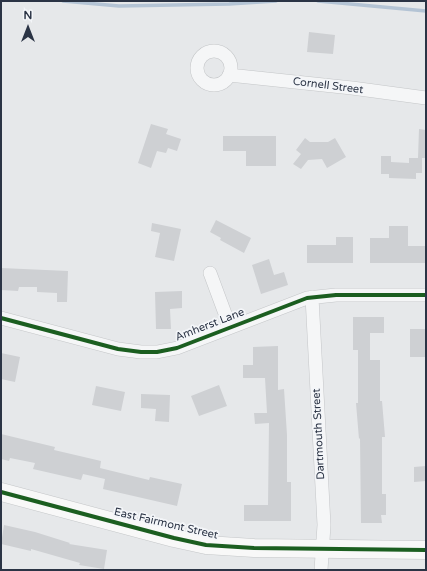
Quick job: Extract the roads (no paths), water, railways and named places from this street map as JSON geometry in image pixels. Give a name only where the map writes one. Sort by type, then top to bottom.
[{"type":"street","name":"Cornell Street","points":[[229,75],[352,88],[426,98]]},
{"type":"street","points":[[210,273],[230,327]]},
{"type":"street","name":"Amherst Lane","points":[[1,318],[111,348],[142,352],[170,350],[292,303],[312,298],[343,295],[426,295]]},
{"type":"street","name":"Dartmouth Street","points":[[312,298],[324,525],[321,570]]},
{"type":"street","name":"East Fairmont Street","points":[[1,492],[174,538],[206,545],[235,548],[426,550]]},
{"type":"waterway","points":[[63,1],[119,6],[229,4],[276,1]]},
{"type":"waterway","points":[[318,1],[426,11]]}]
